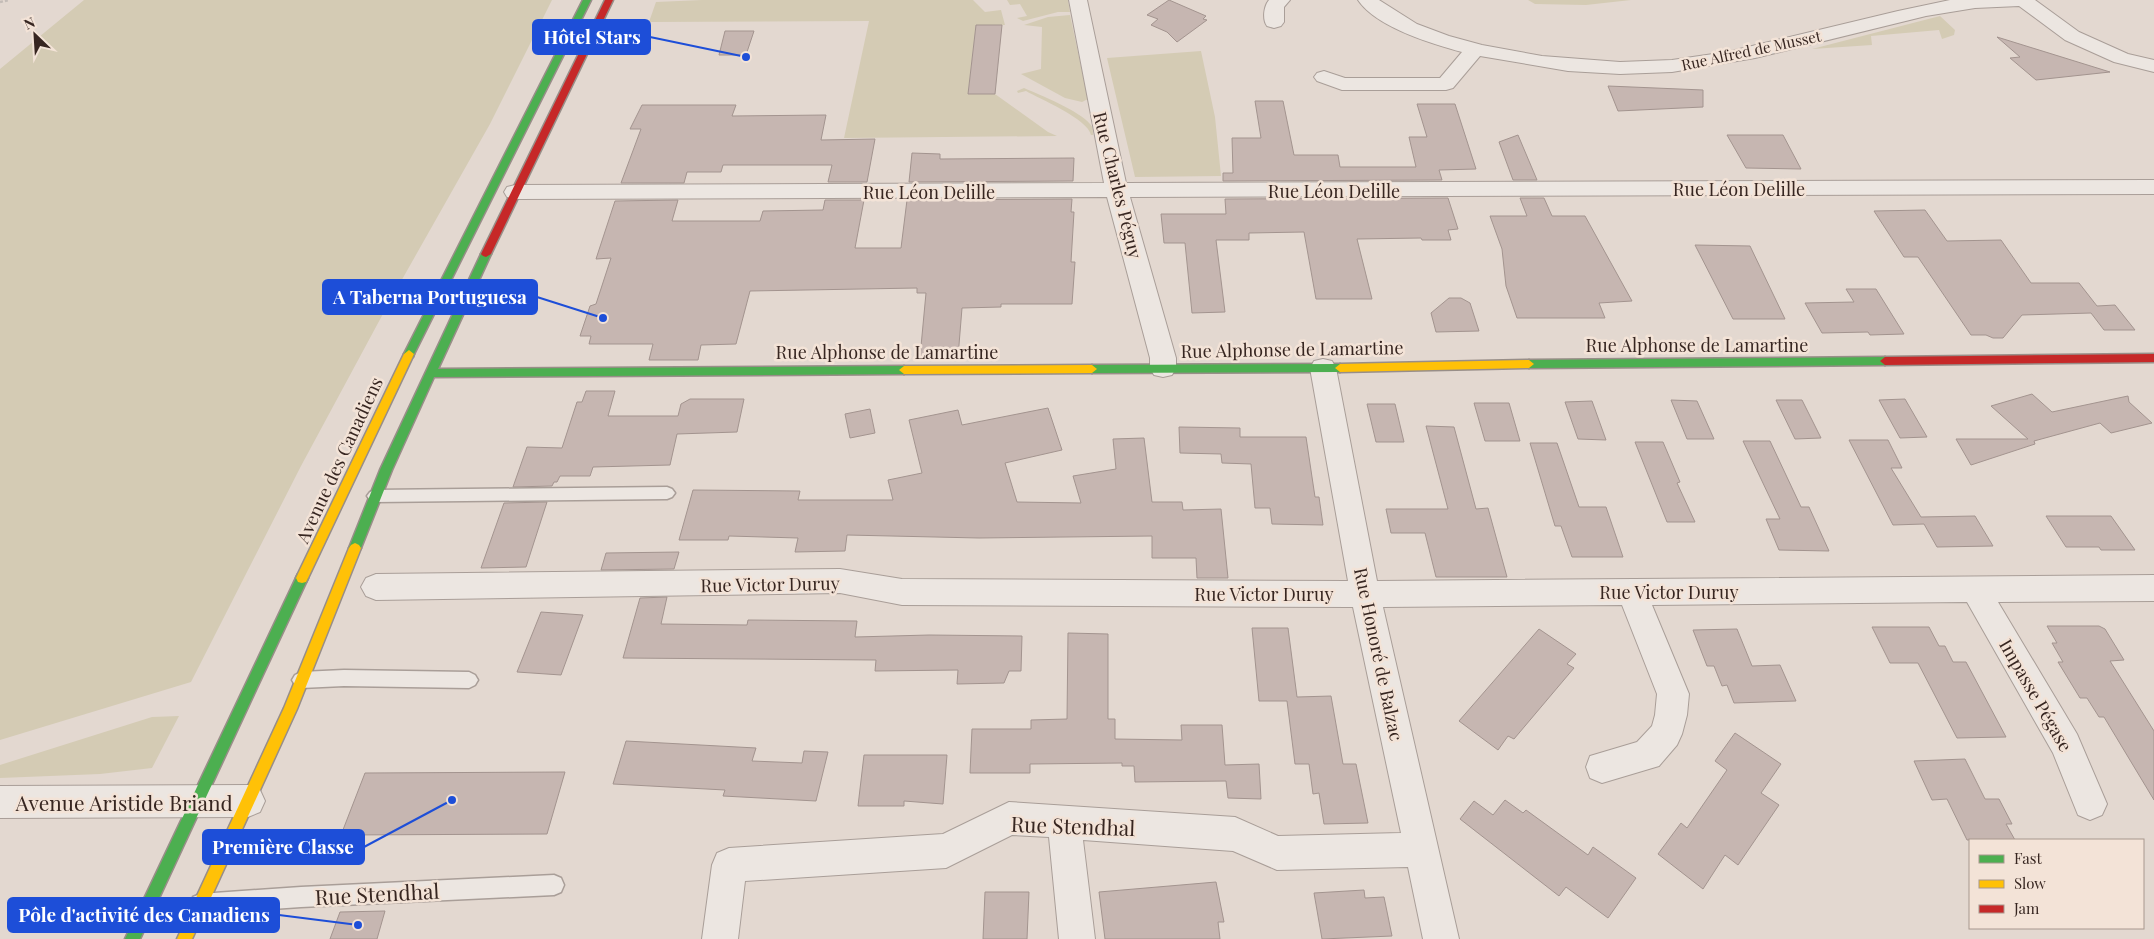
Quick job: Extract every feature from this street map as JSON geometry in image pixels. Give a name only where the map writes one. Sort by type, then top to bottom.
[{"type":"main road","name":"Avenue des Canadiens","points":[[132,939],[399,374],[587,0]]},
{"type":"main road","points":[[184,939],[248,801],[301,680],[375,496],[430,373],[515,192],[609,0]]},
{"type":"main road","name":"Rue Alphonse de Lamartine","points":[[430,373],[1322,368],[1451,364],[2154,358]]},
{"type":"street","name":"Rue Charles Péguy","points":[[1078,0],[1117,192],[1163,358],[1163,368]]},
{"type":"street","points":[[1274,22],[1276,5],[1281,0]]},
{"type":"street","name":"Rue Alfred de Musset","points":[[1367,0],[1402,24],[1433,38],[1474,49],[1523,59],[1571,65],[1663,67],[1698,63],[1749,53],[1927,10],[1975,2],[2023,0]]},
{"type":"street","points":[[2023,0],[2072,36],[2121,58],[2154,66]]},
{"type":"street","points":[[1324,77],[1342,84],[1446,84],[1474,49]]},
{"type":"street","name":"Rue Léon Delille","points":[[515,192],[1117,192],[2154,187]]},
{"type":"street","name":"Rue Honoré de Balzac","points":[[1322,368],[1365,594],[1441,939]]},
{"type":"street","name":"Rue Victor Duruy","points":[[376,587],[702,585],[840,581],[902,592],[1365,594],[2154,588]]},
{"type":"street","name":"Impasse Pégase","points":[[1975,589],[2066,745],[2090,804]]},
{"type":"street","points":[[1602,767],[1647,755],[1666,734],[1671,715],[1673,694],[1632,592]]},
{"type":"street","name":"Avenue Aristide Briand","points":[[0,802],[248,801]]},
{"type":"street","name":"Rue Stendhal","points":[[720,939],[729,865],[946,851],[1009,818],[1235,834],[1277,853],[1420,850]]},
{"type":"street","points":[[1064,822],[1077,939]]},
{"type":"lane","points":[[375,496],[667,493]]},
{"type":"lane","points":[[301,680],[344,678],[469,680]]},
{"type":"lane","name":"Rue Stendhal","points":[[200,904],[554,885]]},
{"type":"path","points":[[0,2],[9,0]]},
{"type":"shaded area","points":[[84,0],[552,0],[490,124],[391,299],[301,466],[191,682],[0,740],[0,69]]},
{"type":"shaded area","points":[[702,0],[973,0],[985,12],[1001,10],[1005,25],[976,25],[968,93],[995,94],[1048,132],[1057,136],[844,138],[869,21],[649,22],[656,2]]},
{"type":"shaded area","points":[[1007,0],[1068,0],[1070,12],[1058,12],[1023,21],[1017,18],[1027,16],[1020,4],[1010,5]]},
{"type":"shaded area","points":[[1528,0],[1631,0],[1586,5],[1535,4]]},
{"type":"shaded area","points":[[1070,15],[1088,99],[1082,102],[1065,98],[1021,74],[1041,69],[1042,27],[1024,25],[1048,17]]},
{"type":"shaded area","points":[[1940,16],[1955,30],[1954,35],[1942,39],[1939,30],[1871,36],[1872,45],[1812,49]]},
{"type":"shaded area","points":[[1201,51],[1215,117],[1221,176],[1135,177],[1107,58]]},
{"type":"shaded area","points":[[1024,88],[1078,114],[1091,125],[1093,135],[1091,135],[1082,122],[1063,110],[1026,91],[1018,93],[1017,91]]},
{"type":"shaded area","points":[[179,716],[152,768],[100,774],[0,778],[0,765],[152,717]]},
{"type":"building","points":[[1169,0],[1206,16],[1203,19],[1207,20],[1177,42],[1167,32],[1151,25],[1158,19],[1147,15]]},
{"type":"building","points":[[976,25],[1002,25],[995,94],[968,94]]},
{"type":"building","points":[[725,31],[754,31],[746,55],[719,55]]},
{"type":"building","points":[[1997,37],[2110,72],[2036,80],[2010,58],[2020,57]]},
{"type":"building","points":[[1608,86],[1703,90],[1703,107],[1618,111]]},
{"type":"building","points":[[1255,101],[1283,101],[1294,155],[1338,155],[1340,167],[1416,167],[1409,137],[1427,137],[1417,104],[1455,104],[1476,169],[1439,170],[1442,180],[1223,181],[1223,173],[1233,173],[1232,138],[1261,138]]},
{"type":"building","points":[[642,105],[736,105],[732,116],[826,115],[821,140],[875,139],[867,182],[828,182],[832,165],[723,165],[721,172],[687,172],[684,183],[621,183],[641,129],[630,129]]},
{"type":"building","points":[[1518,135],[1537,180],[1513,180],[1499,142]]},
{"type":"building","points":[[1727,135],[1783,135],[1801,169],[1746,168]]},
{"type":"building","points":[[912,153],[940,154],[940,159],[1074,158],[1073,181],[909,182]]},
{"type":"building","points":[[1448,198],[1458,229],[1448,230],[1451,240],[1422,240],[1421,238],[1357,239],[1372,299],[1316,299],[1304,232],[1249,233],[1249,240],[1216,240],[1225,312],[1192,313],[1185,243],[1164,243],[1161,214],[1226,214],[1225,199]]},
{"type":"building","points":[[1520,198],[1544,198],[1552,216],[1585,216],[1632,301],[1599,303],[1605,318],[1517,318],[1506,286],[1502,249],[1490,216],[1527,216]]},
{"type":"building","points":[[1072,199],[1071,212],[1074,212],[1071,262],[1075,262],[1072,304],[1001,304],[1001,307],[962,308],[958,357],[920,357],[926,293],[917,293],[917,288],[750,291],[736,344],[701,345],[698,360],[649,360],[653,344],[589,344],[591,336],[580,336],[590,306],[596,304],[611,258],[596,259],[615,201],[678,200],[672,221],[760,221],[763,211],[823,210],[825,200],[864,200],[855,248],[901,248],[907,200]]},
{"type":"building","points":[[1925,210],[1947,241],[2001,240],[2031,283],[2079,283],[2097,306],[2115,305],[2135,330],[2104,330],[2091,313],[2022,315],[2003,338],[1971,335],[1918,257],[1904,257],[1874,211]]},
{"type":"building","points":[[1695,245],[1750,246],[1785,319],[1733,319]]},
{"type":"building","points":[[1846,289],[1876,289],[1904,334],[1870,335],[1868,332],[1822,333],[1805,303],[1854,302]]},
{"type":"building","points":[[1449,298],[1461,298],[1470,303],[1479,331],[1436,332],[1431,313]]},
{"type":"building","points":[[586,391],[615,391],[608,416],[678,416],[681,404],[690,399],[744,399],[737,432],[677,434],[670,465],[593,467],[590,476],[560,476],[552,486],[513,487],[527,447],[562,448],[577,402],[582,402]]},
{"type":"building","points":[[2032,394],[2052,412],[2128,396],[2129,402],[2152,423],[2111,433],[2100,423],[2034,441],[2035,444],[1971,465],[1956,439],[2028,439],[1991,406]]},
{"type":"building","points":[[1905,399],[1927,437],[1900,438],[1879,400]]},
{"type":"building","points":[[1671,400],[1697,401],[1714,439],[1687,439]]},
{"type":"building","points":[[1776,400],[1802,400],[1821,438],[1795,439]]},
{"type":"building","points":[[1592,401],[1606,440],[1578,439],[1565,402]]},
{"type":"building","points":[[1474,403],[1509,403],[1520,441],[1485,441]]},
{"type":"building","points":[[1367,404],[1395,404],[1404,442],[1376,442]]},
{"type":"building","points":[[1048,408],[1062,450],[1005,463],[1017,502],[1081,503],[1073,476],[1116,469],[1113,439],[1144,438],[1152,502],[1182,502],[1183,510],[1221,509],[1228,578],[1197,578],[1196,558],[1152,558],[1152,536],[979,538],[847,535],[845,551],[795,552],[798,538],[729,536],[728,540],[679,540],[693,490],[800,491],[798,500],[893,500],[888,480],[922,473],[909,420],[958,410],[962,425]]},
{"type":"building","points":[[870,409],[875,433],[850,438],[845,414]]},
{"type":"building","points":[[1426,426],[1454,427],[1476,509],[1488,508],[1507,577],[1436,577],[1425,533],[1391,533],[1386,509],[1448,509]]},
{"type":"building","points":[[1179,427],[1240,428],[1240,437],[1306,437],[1315,497],[1319,497],[1323,525],[1272,524],[1270,508],[1255,508],[1251,464],[1222,463],[1221,454],[1180,453]]},
{"type":"building","points":[[1849,440],[1888,440],[1902,468],[1891,468],[1921,517],[1975,516],[1993,546],[1937,547],[1924,524],[1893,525]]},
{"type":"building","points":[[1743,441],[1770,441],[1801,507],[1809,507],[1829,551],[1779,550],[1766,519],[1780,519]]},
{"type":"building","points":[[1635,442],[1663,442],[1680,482],[1677,483],[1695,522],[1667,522]]},
{"type":"building","points":[[1530,443],[1557,443],[1579,507],[1606,507],[1623,557],[1572,557],[1561,526],[1555,526]]},
{"type":"building","points":[[547,502],[526,567],[481,568],[504,503]]},
{"type":"building","points":[[2046,516],[2111,516],[2135,550],[2066,547]]},
{"type":"building","points":[[679,552],[674,569],[601,570],[606,553]]},
{"type":"building","points":[[667,597],[661,624],[747,625],[748,620],[857,621],[855,637],[929,635],[1022,636],[1021,671],[1009,671],[1004,683],[957,684],[958,670],[875,671],[876,660],[623,658],[640,598]]},
{"type":"building","points":[[541,612],[583,615],[561,675],[517,672]]},
{"type":"building","points":[[2047,626],[2099,626],[2105,629],[2124,660],[2110,661],[2154,731],[2154,800],[2104,717],[2099,717],[2087,698],[2080,698],[2058,662],[2063,662],[2052,643],[2057,643]]},
{"type":"building","points":[[1872,627],[1929,627],[1939,646],[1945,646],[1953,662],[1966,662],[2006,737],[1957,738],[1918,663],[1890,663]]},
{"type":"building","points":[[1252,628],[1288,628],[1297,697],[1331,696],[1343,764],[1356,764],[1368,823],[1324,824],[1319,793],[1313,794],[1309,764],[1295,764],[1287,701],[1259,701]]},
{"type":"building","points":[[1539,629],[1576,654],[1567,664],[1574,668],[1514,739],[1508,736],[1498,750],[1459,721]]},
{"type":"building","points":[[1737,629],[1752,666],[1780,665],[1796,701],[1734,703],[1727,685],[1722,686],[1714,666],[1707,666],[1693,630]]},
{"type":"building","points":[[1068,633],[1108,634],[1108,719],[1115,719],[1115,739],[1182,740],[1181,725],[1222,725],[1225,765],[1259,764],[1261,799],[1228,798],[1226,781],[1135,782],[1134,766],[1122,766],[1122,763],[1030,764],[1030,773],[970,773],[972,729],[1031,729],[1031,720],[1067,719]]},
{"type":"building","points":[[1735,733],[1781,764],[1761,793],[1779,805],[1738,865],[1725,855],[1703,889],[1658,854],[1681,823],[1687,828],[1727,770],[1715,761]]},
{"type":"building","points":[[626,741],[756,748],[752,761],[802,763],[804,751],[828,752],[816,801],[723,796],[725,790],[613,784]]},
{"type":"building","points":[[864,755],[947,755],[943,804],[904,801],[904,806],[858,806]]},
{"type":"building","points":[[1965,759],[1985,799],[1999,799],[2012,824],[2006,824],[2014,839],[1967,840],[1947,799],[1932,800],[1914,761]]},
{"type":"building","points":[[565,772],[547,834],[341,835],[365,773]]},
{"type":"building","points":[[1505,800],[1523,813],[1526,810],[1588,855],[1593,847],[1636,878],[1608,918],[1566,887],[1559,896],[1460,819],[1474,801],[1493,815]]},
{"type":"building","points":[[1216,882],[1224,922],[1218,922],[1220,939],[1105,939],[1099,892]]},
{"type":"building","points":[[1364,890],[1365,898],[1384,897],[1392,936],[1322,939],[1314,893]]},
{"type":"building","points":[[985,892],[1029,892],[1027,939],[983,939]]},
{"type":"building","points":[[385,911],[377,939],[330,939],[340,912]]},
{"type":"traffic: fast","points":[[409,354],[587,0]]},
{"type":"traffic: fast","points":[[355,548],[386,470],[486,254]]},
{"type":"traffic: fast","points":[[1529,364],[1885,361]]},
{"type":"traffic: fast","points":[[1092,369],[1340,368]]},
{"type":"traffic: fast","points":[[430,373],[904,370]]},
{"type":"traffic: fast","points":[[132,939],[302,578]]},
{"type":"traffic: slow","points":[[302,578],[409,354]]},
{"type":"traffic: slow","points":[[1340,368],[1529,364]]},
{"type":"traffic: slow","points":[[904,370],[1092,369]]},
{"type":"traffic: slow","points":[[184,939],[290,709],[355,548]]},
{"type":"traffic: jam","points":[[486,254],[609,0]]},
{"type":"traffic: jam","points":[[1885,361],[2154,358]]},
{"type":"place","name":"Hôtel Stars","points":[[746,57]]},
{"type":"place","name":"A Taberna Portuguesa","points":[[603,318]]},
{"type":"place","name":"Première Classe","points":[[452,800]]},
{"type":"place","name":"Pôle d'activité des Canadiens","points":[[358,925]]}]
